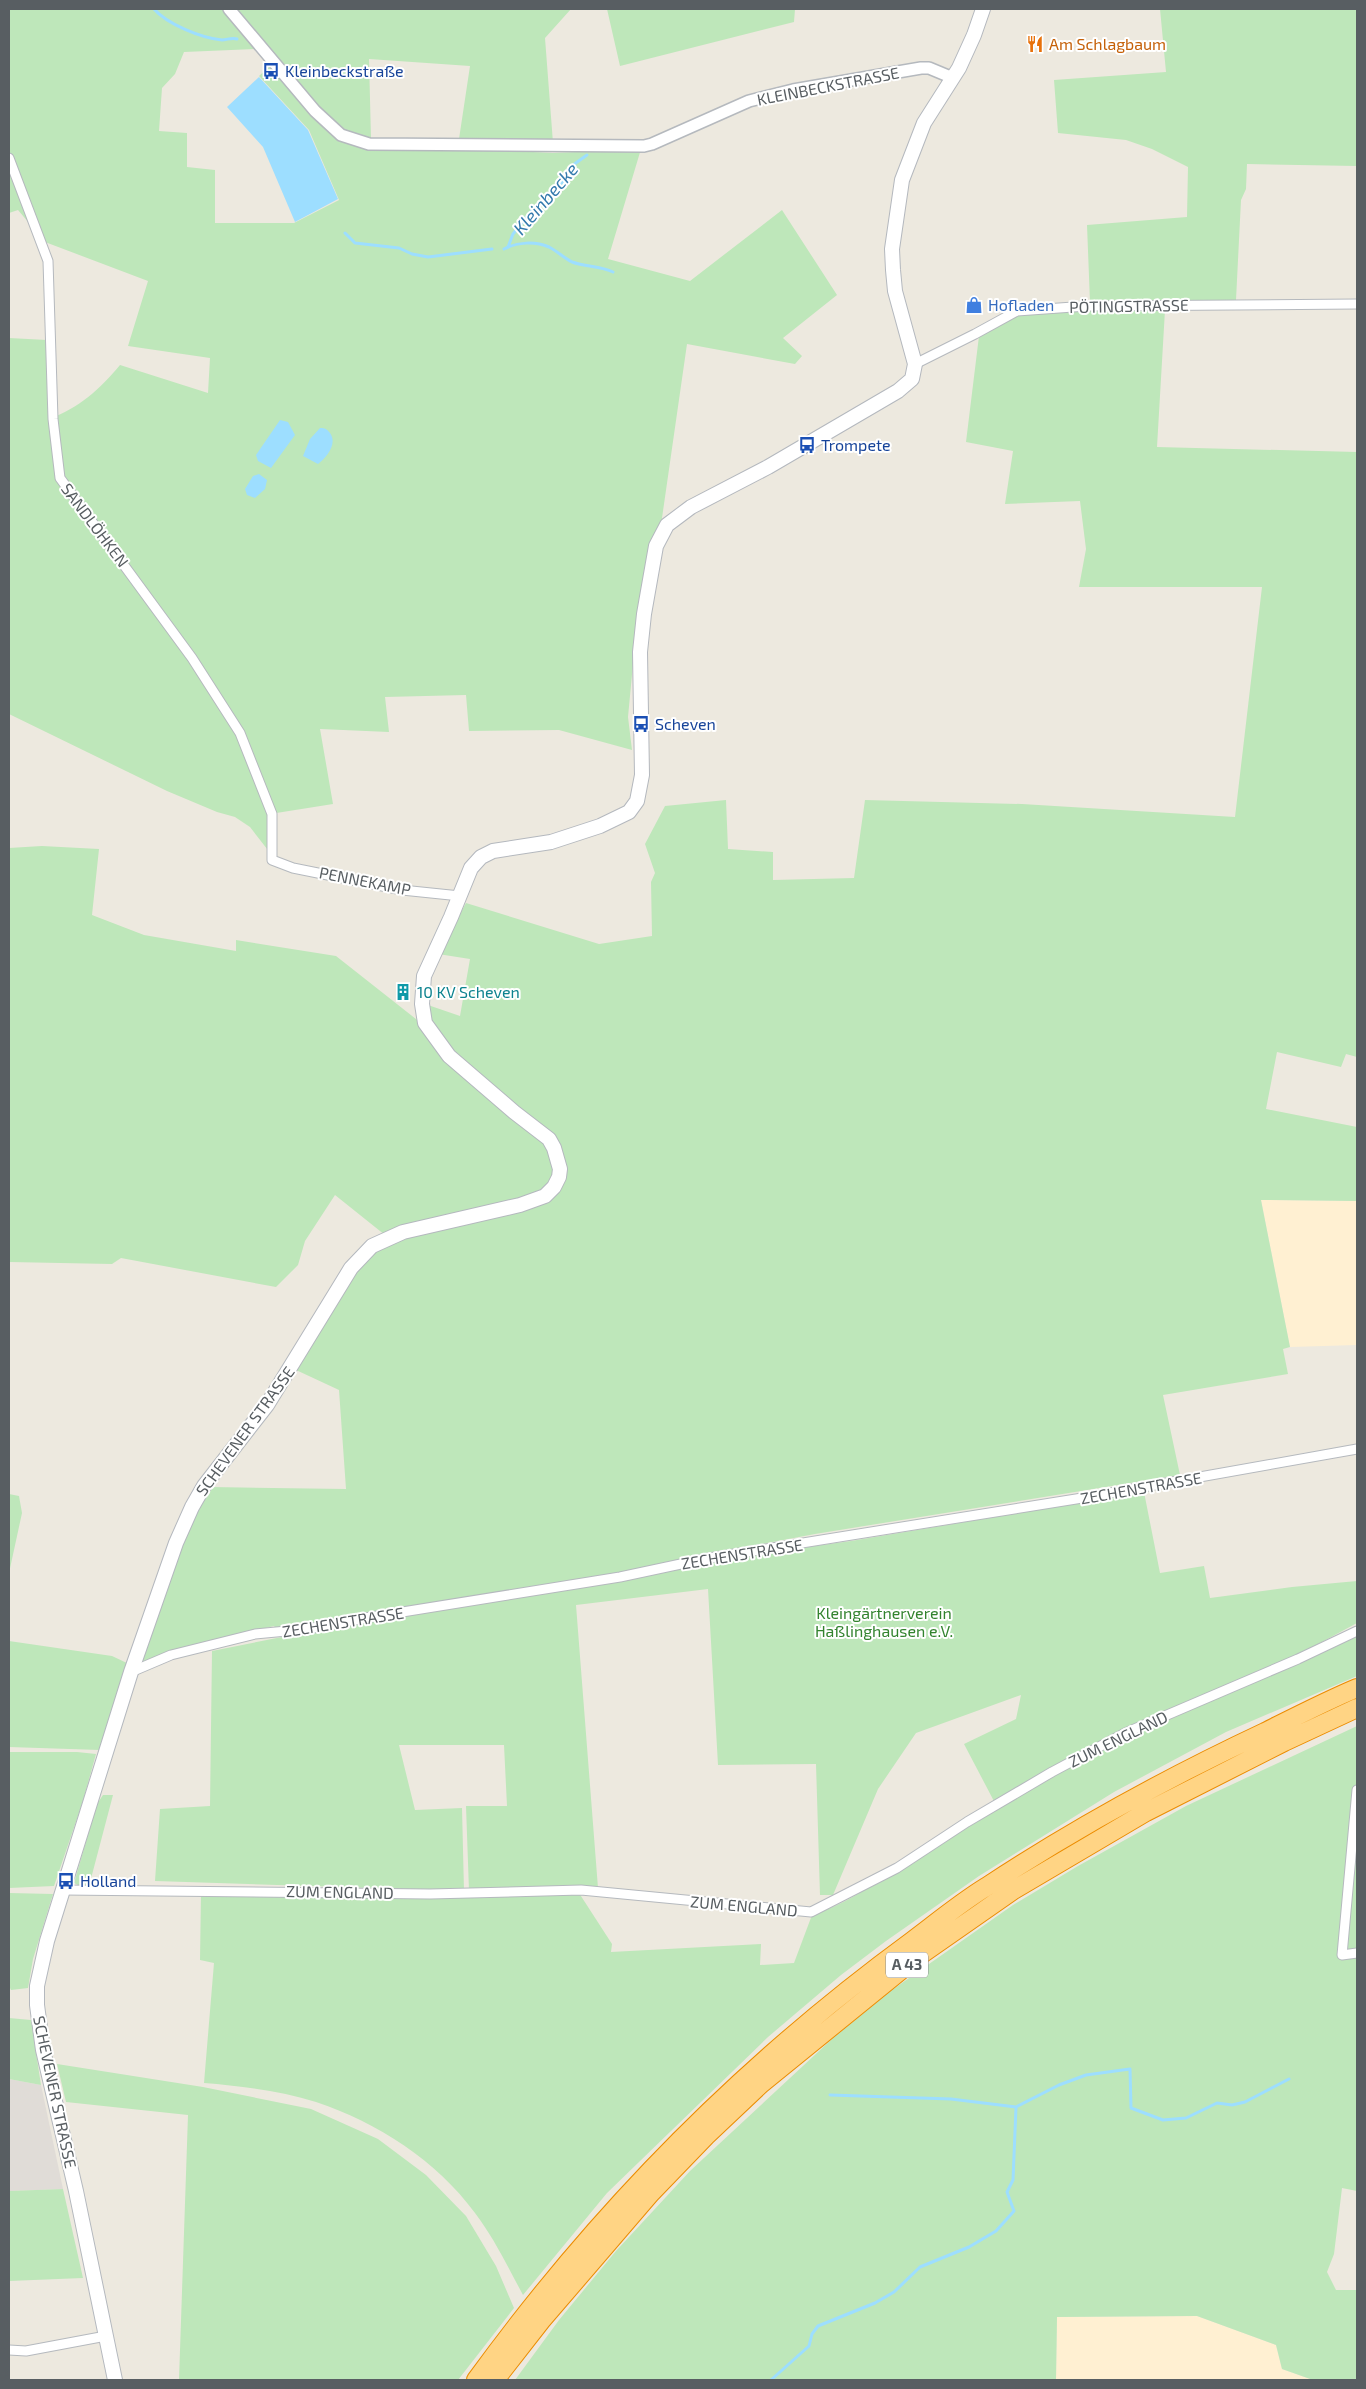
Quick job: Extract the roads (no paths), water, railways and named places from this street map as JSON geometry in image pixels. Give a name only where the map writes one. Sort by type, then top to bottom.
[{"type":"highway","name":"A 43","points":[[476,2380],[533,2304],[671,2147],[727,2093],[824,2008],[893,1955],[1001,1878],[1178,1773],[1357,1688]]},
{"type":"highway","name":"A 43","points":[[496,2380],[541,2321],[651,2193],[706,2136],[761,2084],[916,1958],[1012,1891],[1146,1812],[1284,1742],[1357,1708]]},
{"type":"main road","points":[[915,364],[912,346],[895,291],[892,250],[898,201],[909,159],[924,123],[971,43],[983,9]]},
{"type":"main road","name":"SCHEVENER STRASSE","points":[[114,2380],[43,2050],[37,2005],[38,1986],[47,1940],[131,1672],[176,1543],[192,1507],[210,1479],[267,1405],[351,1268],[372,1246],[403,1232],[520,1205],[545,1196],[554,1187],[559,1177],[560,1169],[550,1139],[514,1112],[449,1056],[424,1023],[422,1004],[424,976],[471,868],[475,862],[493,851],[551,842],[600,826],[629,812],[640,794],[642,775],[640,666],[642,627],[654,553],[667,524],[691,507],[768,467],[898,391],[912,379],[915,364]]},
{"type":"street","name":"KLEINBECKSTRASSE","points":[[229,9],[315,111],[342,135],[369,144],[644,146],[749,102],[793,90],[921,68],[929,68],[952,78]]},
{"type":"street","name":"SANDLÖHKEN","points":[[9,158],[48,260],[53,419],[60,478],[192,658],[240,733],[272,814],[272,860]]},
{"type":"street","name":"PÖTINGSTRASSE","points":[[915,364],[1017,311],[1087,306],[1357,304]]},
{"type":"street","name":"PENNEKAMP","points":[[272,860],[293,868],[402,890],[460,896]]},
{"type":"street","name":"ZECHENSTRASSE","points":[[131,1672],[171,1655],[255,1634],[308,1629],[620,1577],[708,1558],[1076,1499],[1357,1449]]},
{"type":"street","name":"ZUM ENGLAND","points":[[63,1890],[430,1894],[581,1890],[811,1912],[896,1868],[967,1822],[1052,1772],[1125,1733],[1298,1659],[1357,1631]]},
{"type":"street","points":[[1357,1790],[1342,1955],[1357,1953]]},
{"type":"street","points":[[9,2350],[26,2352],[106,2336]]},
{"type":"water","points":[[259,77],[308,130],[338,199],[295,222],[263,147],[227,107]]},
{"type":"water","points":[[280,420],[288,422],[295,435],[271,468],[258,461],[256,455]]},
{"type":"water","points":[[320,428],[326,429],[329,432],[333,442],[330,450],[318,464],[303,456],[310,439]]},
{"type":"water","points":[[259,474],[267,480],[265,489],[255,498],[247,495],[245,489],[253,476]]},
{"type":"waterway","name":"Kleinbecke","points":[[154,9],[167,20],[195,33],[214,39],[237,39]]},
{"type":"waterway","name":"Kleinbecke","points":[[508,247],[513,234],[534,208],[566,179],[573,165],[587,155]]},
{"type":"waterway","name":"Kleinbecke","points":[[345,233],[355,243],[399,248],[412,254],[428,257],[492,249]]},
{"type":"waterway","name":"Kleinbecke","points":[[504,249],[520,244],[538,244],[549,247],[572,262],[613,272]]},
{"type":"waterway","points":[[771,2380],[809,2346],[812,2334],[818,2326],[875,2303],[894,2292],[920,2267],[969,2247],[996,2231],[1014,2211],[1007,2192],[1013,2180],[1016,2107],[1059,2085],[1086,2075],[1130,2069],[1131,2108],[1163,2120],[1186,2118],[1217,2103],[1232,2105],[1245,2102],[1289,2079]]},
{"type":"waterway","points":[[830,2095],[951,2099],[1016,2107]]},
{"type":"place","name":"Am Schlagbaum","points":[[1035,44]]},
{"type":"place","name":"Kleinbeckstraße","points":[[271,71]]},
{"type":"place","name":"Hofladen","points":[[974,305]]},
{"type":"place","name":"Trompete","points":[[807,445]]},
{"type":"place","name":"Scheven","points":[[641,724]]},
{"type":"place","name":"10 KV Scheven","points":[[403,992]]},
{"type":"place","name":"Holland","points":[[66,1881]]},
{"type":"park label","name":"Kleingärtnerverein Haßlinghausen e.V.","points":[[884,1622]]}]
